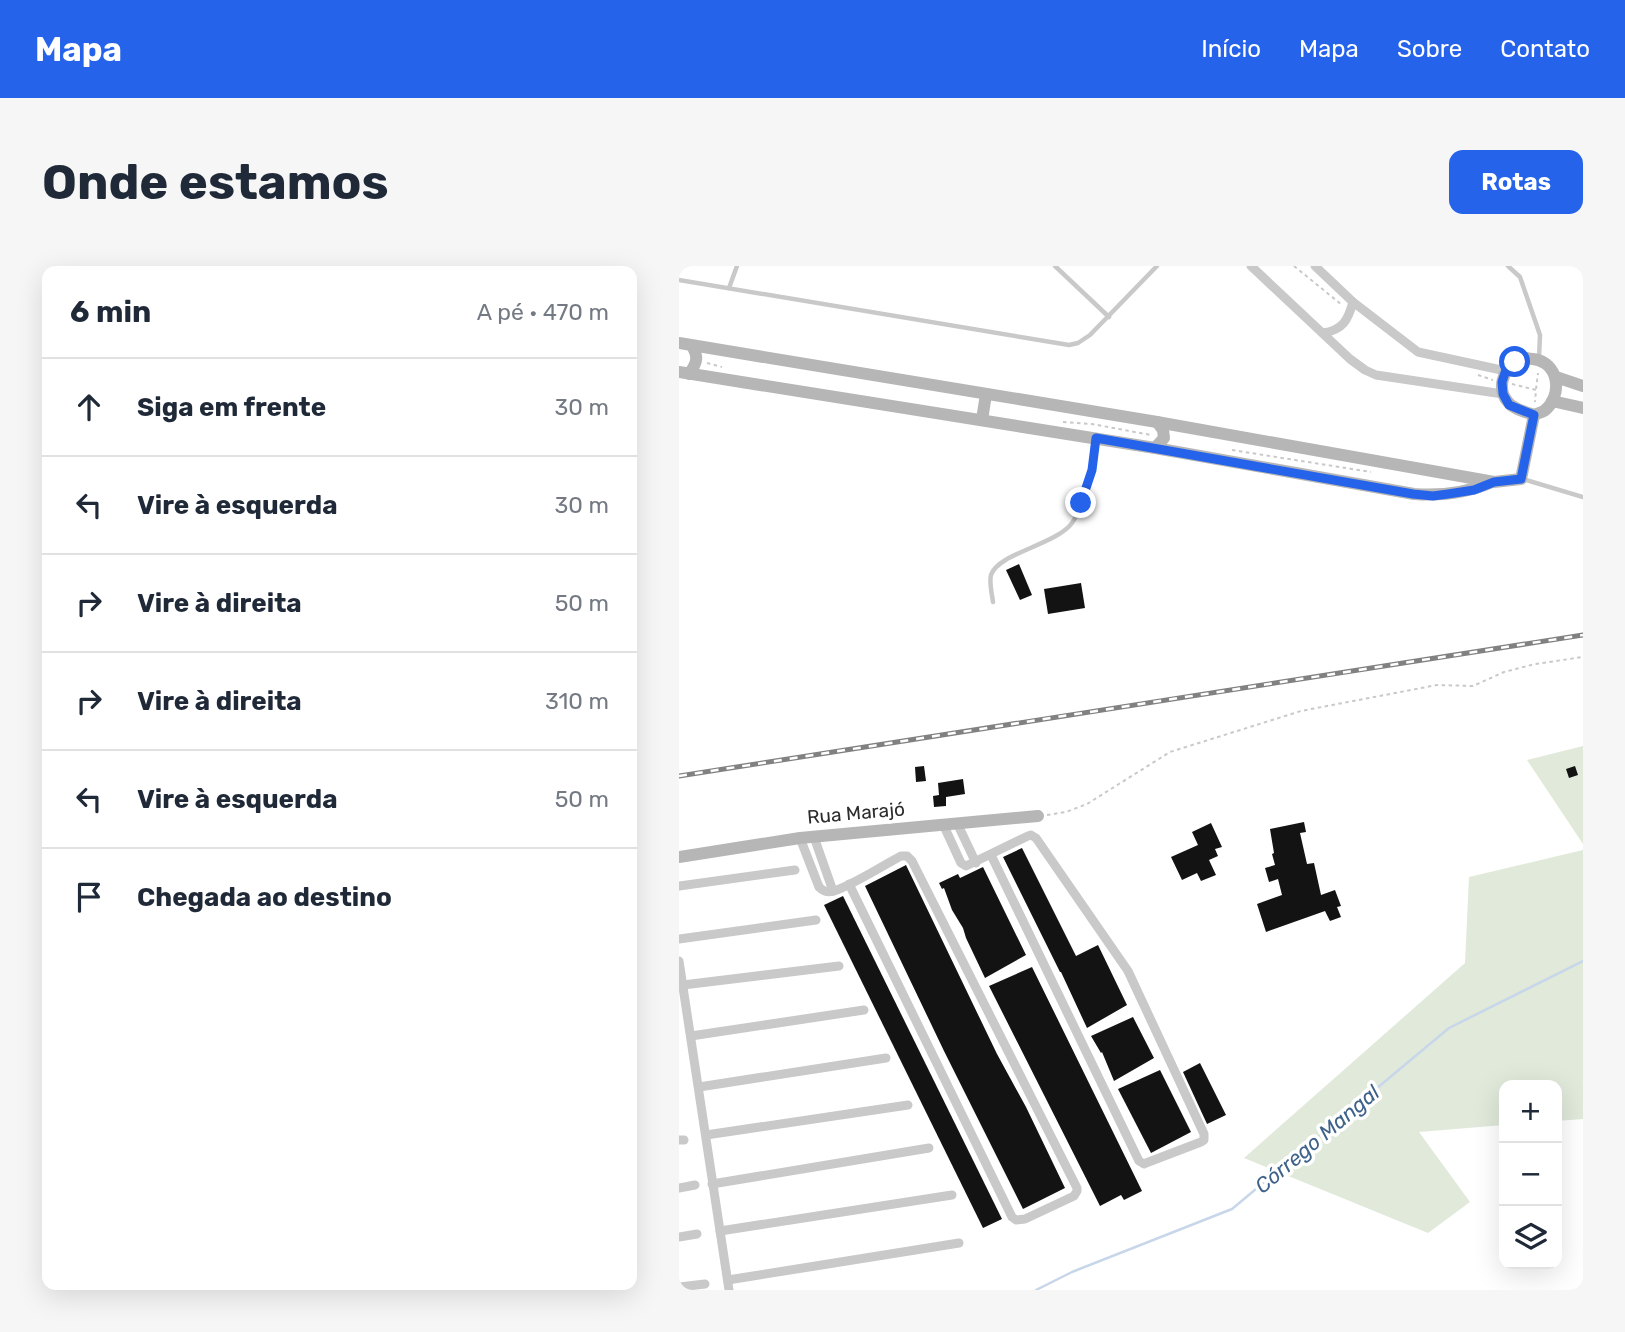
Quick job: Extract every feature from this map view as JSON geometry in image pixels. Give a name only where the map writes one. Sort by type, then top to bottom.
[{"type":"main road","points":[[679,343],[1157,422],[1494,482]]},
{"type":"main road","points":[[684,373],[697,360],[697,353],[692,346]]},
{"type":"main road","points":[[1527,358],[1539,360],[1549,367],[1556,377],[1557,390],[1544,412],[1534,415],[1509,405],[1503,394],[1502,382],[1506,370],[1515,362],[1527,358]]},
{"type":"main road","points":[[684,373],[1096,438],[1433,496],[1474,490],[1494,482],[1521,479],[1534,415]]},
{"type":"main road","points":[[1556,377],[1583,386]]},
{"type":"main road","points":[[982,420],[986,394]]},
{"type":"main road","points":[[1552,401],[1583,408]]},
{"type":"main road","points":[[1155,448],[1164,438],[1163,430],[1157,422]]},
{"type":"main road","name":"Rua Marajó","points":[[679,857],[807,837],[1039,816]]},
{"type":"street","points":[[1251,266],[1365,370],[1503,394]]},
{"type":"street","points":[[1315,266],[1353,302],[1419,352],[1506,370]]},
{"type":"street","points":[[1323,333],[1334,331],[1346,321],[1353,302]]},
{"type":"street","points":[[957,823],[976,863]]},
{"type":"street","points":[[943,824],[963,865],[969,866],[1028,836],[1036,838],[1128,971],[1204,1134],[1201,1142],[1146,1163],[1139,1161],[991,855]]},
{"type":"street","points":[[807,837],[819,887],[825,892],[849,884],[901,856],[907,856],[912,861],[1077,1188],[1074,1196],[1025,1219],[1016,1220],[1012,1217],[849,884]]},
{"type":"street","points":[[679,886],[795,870]]},
{"type":"street","points":[[679,939],[816,920]]},
{"type":"street","points":[[679,961],[729,1285],[959,1243]]},
{"type":"street","points":[[683,985],[839,967]]},
{"type":"street","points":[[691,1036],[864,1010]]},
{"type":"street","points":[[699,1087],[885,1058]]},
{"type":"street","points":[[706,1135],[908,1104]]},
{"type":"street","points":[[712,1184],[929,1148]]},
{"type":"street","points":[[679,1188],[695,1185]]},
{"type":"street","points":[[720,1231],[952,1195]]},
{"type":"street","points":[[679,1237],[697,1234]]},
{"type":"street","points":[[679,1287],[705,1284]]},
{"type":"lane","points":[[729,288],[737,266]]},
{"type":"lane","points":[[1055,266],[1109,317]]},
{"type":"lane","points":[[679,280],[1069,345],[1090,335],[1157,266]]},
{"type":"lane","points":[[1508,266],[1520,278],[1541,335],[1539,360]]},
{"type":"lane","points":[[993,602],[990,582],[991,573],[996,567],[1054,538],[1073,522],[1092,470],[1096,438]]},
{"type":"lane","points":[[1521,479],[1583,497]]},
{"type":"path","points":[[1536,390],[1539,360]]},
{"type":"path","points":[[1039,816],[1066,812],[1087,804],[1170,752],[1301,711],[1437,685],[1473,686],[1535,664],[1583,657]]},
{"type":"green space","points":[[1583,746],[1583,844],[1527,760]]},
{"type":"green space","points":[[1583,850],[1583,1119],[1562,1121],[1562,1080],[1499,1080],[1499,1125],[1419,1132],[1470,1202],[1428,1233],[1244,1158],[1465,963],[1469,877]]},
{"type":"building","points":[[1019,564],[1032,595],[1020,600],[1006,570]]},
{"type":"building","points":[[1081,583],[1085,608],[1048,614],[1044,589]]},
{"type":"building","points":[[924,766],[926,781],[916,782],[915,767]]},
{"type":"building","points":[[1575,766],[1578,775],[1569,778],[1566,769]]},
{"type":"building","points":[[963,779],[965,794],[946,797],[946,806],[934,807],[933,796],[939,795],[938,783]]},
{"type":"building","points":[[1304,822],[1306,832],[1300,833],[1307,864],[1314,863],[1321,895],[1335,890],[1341,906],[1337,907],[1341,917],[1330,921],[1325,911],[1266,932],[1257,904],[1282,895],[1278,879],[1269,882],[1265,868],[1275,865],[1270,829]]},
{"type":"building","points":[[1211,823],[1222,847],[1215,849],[1218,856],[1209,860],[1216,875],[1201,881],[1197,873],[1182,880],[1171,857],[1198,845],[1192,832]]},
{"type":"building","points":[[1022,848],[1076,956],[1098,945],[1127,1005],[1087,1028],[1003,857]]},
{"type":"building","points":[[906,865],[1065,1188],[1023,1209],[865,886]]},
{"type":"building","points":[[983,867],[1026,955],[985,978],[944,888],[942,889],[939,883],[958,874],[960,878]]},
{"type":"building","points":[[843,896],[1002,1219],[983,1228],[824,905]]},
{"type":"building","points":[[1032,967],[1142,1191],[1124,1200],[1121,1195],[1100,1206],[989,986]]},
{"type":"building","points":[[1133,1017],[1154,1058],[1114,1081],[1102,1052],[1091,1036]]},
{"type":"building","points":[[1200,1063],[1226,1115],[1207,1124],[1183,1072]]},
{"type":"building","points":[[1160,1070],[1191,1132],[1151,1153],[1118,1089]]},
{"type":"waterway","name":"Córrego Mangal","points":[[1036,1290],[1072,1272],[1232,1209],[1449,1028],[1583,961]]},
{"type":"railway","points":[[679,776],[1583,635]]},
{"type":"route","points":[[1081,503],[1092,470],[1096,438],[1433,496],[1474,490],[1494,482],[1521,479],[1534,415],[1509,405],[1503,394],[1502,382],[1506,370],[1515,362]]}]
